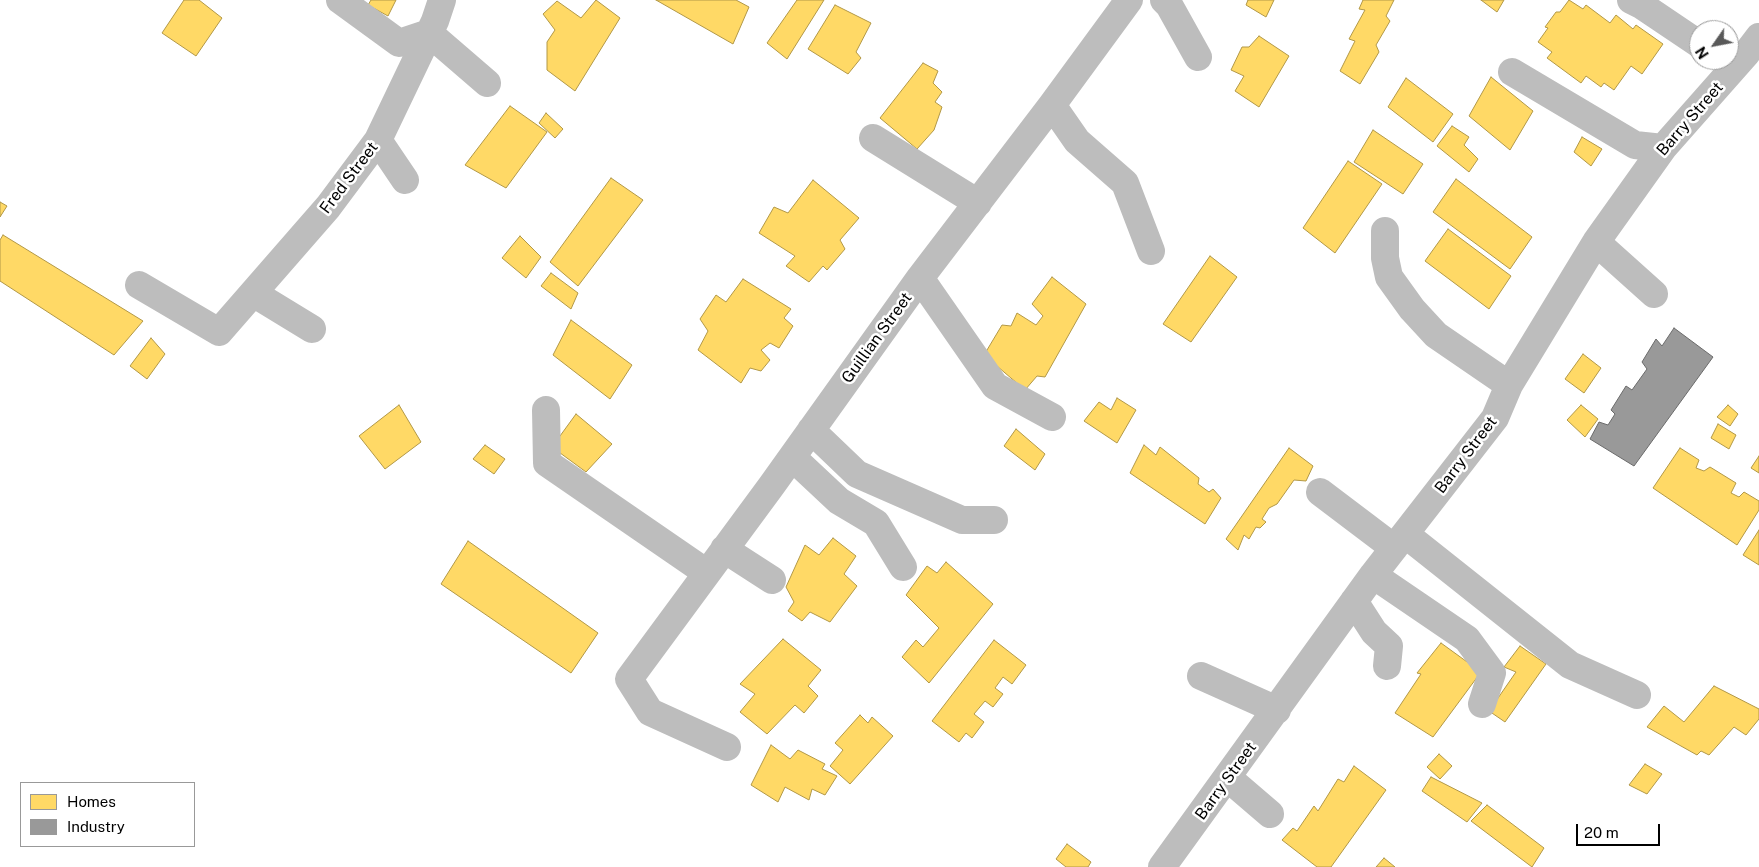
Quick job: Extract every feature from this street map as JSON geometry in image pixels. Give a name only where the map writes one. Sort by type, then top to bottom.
[{"type":"street","points":[[340,0],[399,43],[429,33],[487,83]]},
{"type":"street","name":"Fred Street","points":[[139,285],[219,332],[328,207],[378,140],[429,33],[442,0]]},
{"type":"street","name":"Guillian Street","points":[[727,747],[650,712],[628,679],[792,457],[920,278],[1052,105],[1129,0]]},
{"type":"street","points":[[1164,0],[1169,4],[1198,57]]},
{"type":"street","points":[[1631,0],[1689,38]]},
{"type":"street","name":"Barry Street","points":[[1162,867],[1373,575],[1495,418],[1509,385],[1596,242],[1663,148],[1748,51]]},
{"type":"street","points":[[1512,72],[1635,145],[1663,148]]},
{"type":"street","points":[[1052,105],[1077,141],[1125,183],[1151,250]]},
{"type":"street","points":[[873,138],[978,203]]},
{"type":"street","points":[[378,140],[405,180]]},
{"type":"street","points":[[1385,231],[1385,258],[1389,277],[1412,309],[1436,334],[1509,385]]},
{"type":"street","points":[[1596,242],[1654,294]]},
{"type":"street","points":[[920,278],[995,386],[1052,417]]},
{"type":"street","points":[[253,293],[312,329]]},
{"type":"street","points":[[952,325],[980,342]]},
{"type":"street","points":[[546,410],[547,462],[707,572]]},
{"type":"street","points":[[811,430],[857,474],[962,520],[994,520]]},
{"type":"street","points":[[792,457],[839,500],[876,523],[903,567]]},
{"type":"street","points":[[1320,492],[1400,541],[1570,664],[1638,695]]},
{"type":"street","points":[[724,549],[772,580]]},
{"type":"street","points":[[1373,575],[1467,639],[1492,673],[1482,704]]},
{"type":"street","points":[[1354,601],[1374,632],[1389,646],[1387,666]]},
{"type":"street","points":[[1201,676],[1277,710]]},
{"type":"street","points":[[1228,778],[1270,814]]},
{"type":"building: Homes","points":[[184,0],[199,0],[222,18],[196,56],[162,33]]},
{"type":"building: Homes","points":[[371,0],[396,0],[388,16],[368,5]]},
{"type":"building: Homes","points":[[596,0],[620,18],[575,91],[547,70],[547,42],[555,30],[543,14],[557,1],[581,18]]},
{"type":"building: Homes","points":[[656,0],[736,0],[749,7],[733,44]]},
{"type":"building: Homes","points":[[797,0],[824,0],[787,59],[767,43]]},
{"type":"building: Homes","points":[[1248,0],[1274,0],[1266,17],[1246,5]]},
{"type":"building: Homes","points":[[1363,0],[1394,0],[1386,16],[1390,21],[1376,45],[1379,52],[1360,84],[1340,71],[1355,41],[1349,39],[1365,10],[1359,9]]},
{"type":"building: Homes","points":[[1481,0],[1504,0],[1497,12]]},
{"type":"building: Homes","points":[[1569,0],[1583,9],[1586,5],[1610,23],[1616,15],[1633,29],[1636,25],[1663,44],[1642,74],[1631,66],[1614,90],[1604,83],[1601,87],[1586,76],[1581,83],[1547,58],[1552,52],[1538,42],[1548,28],[1545,27],[1556,12],[1560,12]]},
{"type":"building: Homes","points":[[835,5],[871,23],[856,52],[861,58],[848,74],[808,49]]},
{"type":"building: Homes","points":[[1259,36],[1289,56],[1259,107],[1235,91],[1244,76],[1231,70],[1242,47],[1249,47]]},
{"type":"building: Homes","points":[[923,63],[938,71],[933,83],[942,92],[935,102],[942,107],[934,130],[917,149],[880,118]]},
{"type":"building: Homes","points":[[1491,77],[1533,111],[1510,150],[1469,116]]},
{"type":"building: Homes","points":[[1406,78],[1453,114],[1433,142],[1388,107]]},
{"type":"building: Homes","points":[[510,106],[547,132],[506,188],[465,165]]},
{"type":"building: Homes","points":[[546,113],[563,129],[555,138],[539,123]]},
{"type":"building: Homes","points":[[1452,126],[1469,137],[1464,145],[1478,159],[1469,172],[1437,146]]},
{"type":"building: Homes","points":[[1373,130],[1423,164],[1403,194],[1354,162]]},
{"type":"building: Homes","points":[[1582,137],[1602,149],[1591,166],[1574,152]]},
{"type":"building: Homes","points":[[1348,161],[1382,184],[1335,253],[1303,228]]},
{"type":"building: Homes","points":[[611,178],[643,200],[578,286],[550,262]]},
{"type":"building: Homes","points":[[1456,179],[1532,237],[1510,269],[1433,212]]},
{"type":"building: Homes","points":[[813,180],[859,218],[840,240],[845,249],[827,270],[823,266],[809,282],[786,266],[795,256],[759,233],[774,207],[788,213]]},
{"type":"building: Homes","points":[[0,202],[7,206],[0,217]]},
{"type":"building: Homes","points":[[1448,229],[1511,276],[1489,309],[1425,261]]},
{"type":"building: Homes","points":[[3,235],[143,321],[114,355],[0,281],[0,240]]},
{"type":"building: Homes","points":[[520,236],[541,257],[526,278],[502,258]]},
{"type":"building: Homes","points":[[1210,256],[1237,277],[1191,342],[1163,324]]},
{"type":"building: Homes","points":[[551,273],[578,293],[571,309],[541,286]]},
{"type":"building: Homes","points":[[1052,277],[1086,304],[1045,377],[1037,376],[1025,390],[984,355],[1002,325],[1011,326],[1017,313],[1036,325],[1043,316],[1032,304]]},
{"type":"building: Homes","points":[[743,279],[791,309],[784,318],[793,326],[779,348],[770,343],[761,350],[770,360],[761,371],[750,368],[741,383],[698,350],[708,331],[700,319],[716,295],[726,302]]},
{"type":"building: Homes","points":[[571,320],[632,365],[610,399],[553,355]]},
{"type":"building: Homes","points":[[151,338],[165,354],[147,379],[130,366]]},
{"type":"building: Homes","points":[[1583,354],[1601,368],[1584,393],[1565,379]]},
{"type":"building: Homes","points":[[1117,398],[1136,410],[1117,443],[1084,421],[1099,402],[1111,410]]},
{"type":"building: Homes","points":[[399,405],[421,442],[385,469],[359,436]]},
{"type":"building: Homes","points":[[1581,405],[1598,419],[1585,437],[1567,420]]},
{"type":"building: Homes","points":[[1728,405],[1738,414],[1730,426],[1717,417]]},
{"type":"building: Homes","points":[[576,414],[612,444],[586,472],[552,447]]},
{"type":"building: Homes","points":[[1718,424],[1736,435],[1729,449],[1711,438]]},
{"type":"building: Homes","points":[[1016,429],[1045,454],[1035,470],[1004,446]]},
{"type":"building: Homes","points":[[485,445],[505,459],[494,474],[473,459]]},
{"type":"building: Homes","points":[[1144,445],[1156,455],[1160,447],[1199,478],[1198,484],[1209,492],[1213,489],[1221,498],[1205,524],[1130,473]]},
{"type":"building: Homes","points":[[1289,448],[1313,466],[1306,481],[1294,480],[1277,504],[1269,508],[1262,519],[1266,522],[1260,528],[1256,527],[1249,539],[1244,535],[1238,550],[1226,539]]},
{"type":"building: Homes","points":[[1680,448],[1699,460],[1696,468],[1704,471],[1710,467],[1736,483],[1731,493],[1739,497],[1744,492],[1759,501],[1759,510],[1737,545],[1653,488]]},
{"type":"building: Homes","points":[[1759,456],[1759,473],[1751,468]]},
{"type":"building: Homes","points":[[1759,530],[1759,565],[1743,555]]},
{"type":"building: Homes","points":[[833,538],[856,556],[844,574],[857,586],[830,622],[810,612],[802,621],[788,611],[794,602],[786,587],[805,545],[819,555]]},
{"type":"building: Homes","points":[[468,541],[598,633],[571,673],[441,584]]},
{"type":"building: Homes","points":[[946,562],[993,604],[929,683],[902,657],[916,640],[923,647],[939,628],[906,595],[927,566],[937,573]]},
{"type":"building: Homes","points":[[783,639],[821,670],[808,686],[818,696],[804,713],[795,705],[767,734],[740,712],[755,694],[740,684]]},
{"type":"building: Homes","points":[[994,640],[1026,665],[1012,684],[1003,677],[995,688],[1003,694],[993,707],[985,701],[974,714],[984,722],[972,738],[966,733],[959,742],[932,721]]},
{"type":"building: Homes","points":[[1441,643],[1481,672],[1433,737],[1395,713],[1421,674],[1417,673]]},
{"type":"building: Homes","points":[[1520,646],[1546,664],[1505,722],[1489,711],[1516,672],[1504,667]]},
{"type":"building: Homes","points":[[1714,686],[1759,709],[1759,719],[1746,735],[1734,727],[1709,755],[1701,751],[1697,755],[1647,727],[1664,706],[1684,722]]},
{"type":"building: Homes","points":[[860,715],[868,723],[872,717],[893,736],[850,784],[830,766],[843,750],[835,743]]},
{"type":"building: Homes","points":[[771,745],[790,759],[798,750],[825,764],[822,769],[837,776],[825,795],[812,789],[809,800],[785,787],[778,802],[751,785]]},
{"type":"building: Homes","points":[[1439,754],[1452,766],[1440,779],[1427,767]]},
{"type":"building: Homes","points":[[1645,764],[1662,774],[1647,794],[1629,785]]},
{"type":"building: Homes","points":[[1354,766],[1386,790],[1331,867],[1317,867],[1282,840],[1293,828],[1297,831],[1314,806],[1318,811],[1338,779],[1344,782]]},
{"type":"building: Homes","points":[[1431,777],[1482,803],[1467,822],[1422,791]]},
{"type":"building: Homes","points":[[1487,805],[1544,848],[1532,867],[1471,821]]},
{"type":"building: Homes","points":[[1067,844],[1091,862],[1088,867],[1066,867],[1056,859]]},
{"type":"building: Homes","points":[[1384,858],[1395,867],[1376,867]]},
{"type":"building: Industry","points":[[1674,328],[1713,357],[1634,466],[1590,439],[1599,422],[1608,425],[1615,414],[1611,410],[1626,386],[1632,390],[1647,369],[1642,362],[1656,339],[1662,346]]}]
